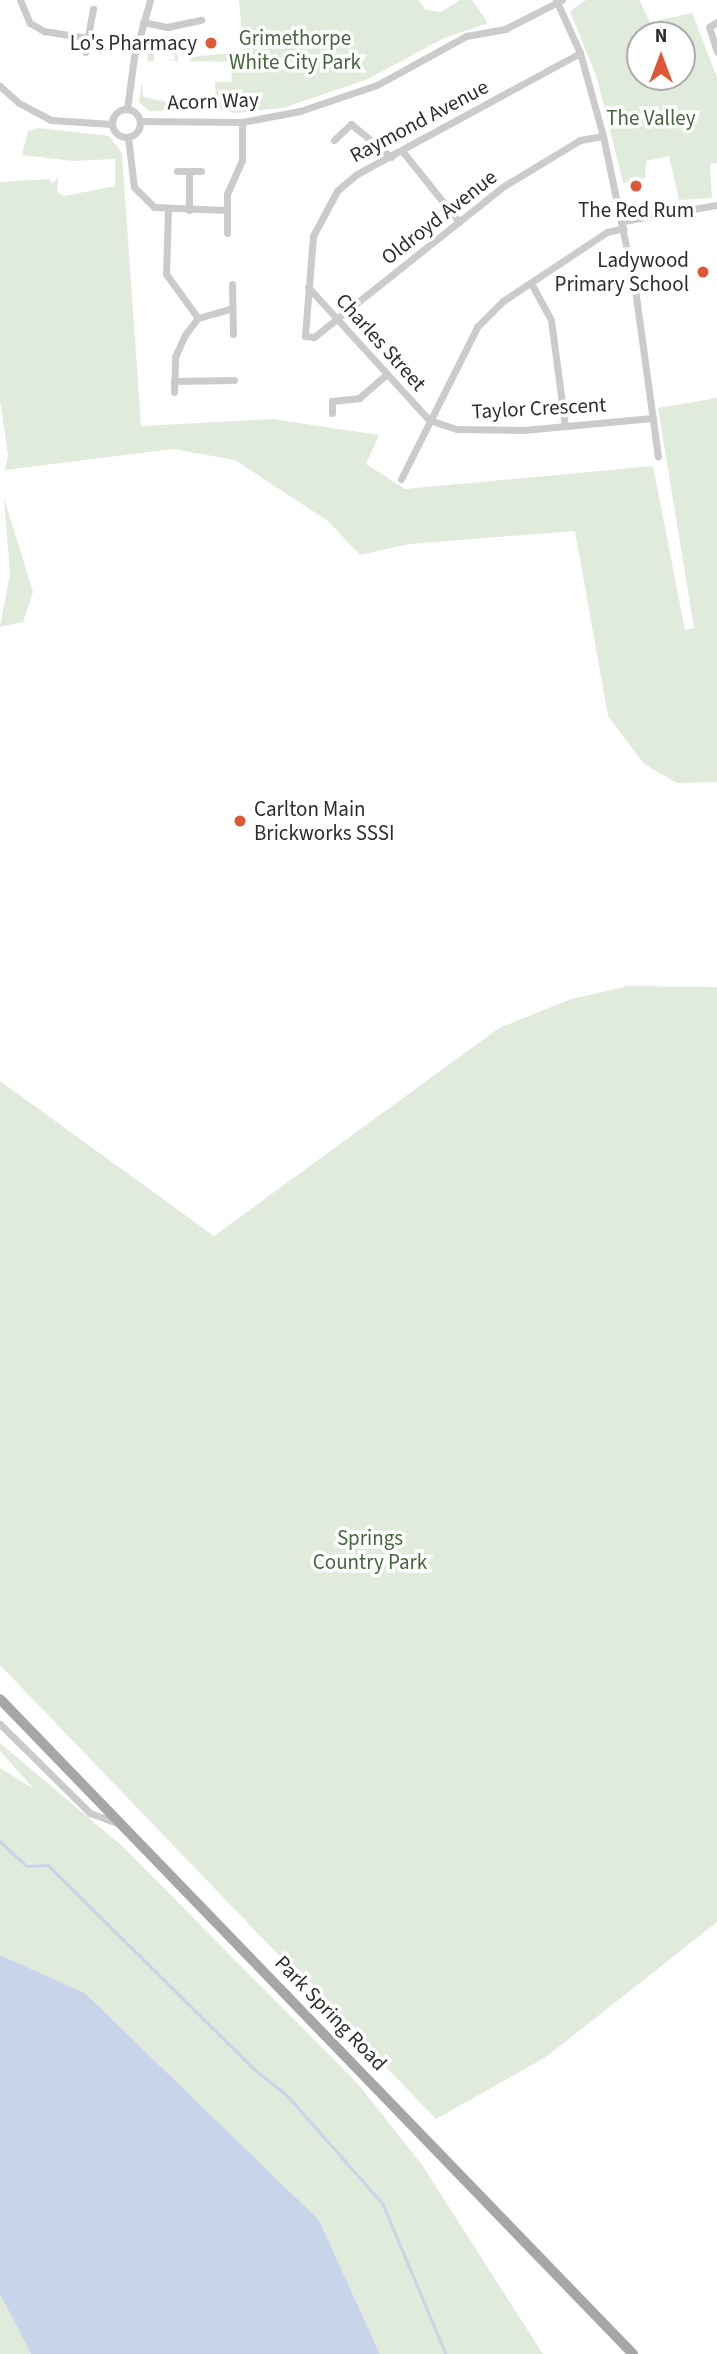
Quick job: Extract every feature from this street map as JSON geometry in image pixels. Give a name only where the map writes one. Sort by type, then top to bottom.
[{"type":"main road","name":"Park Spring Road","points":[[0,1699],[633,2354]]},
{"type":"street","points":[[20,0],[30,23],[44,31],[87,38]]},
{"type":"street","points":[[112,124],[118,111],[127,109],[143,22],[150,0]]},
{"type":"street","points":[[558,1],[580,53],[603,136],[623,225],[658,456]]},
{"type":"street","name":"Acorn Way","points":[[127,109],[140,121],[242,122],[300,111],[377,85],[466,36],[505,29],[558,1]]},
{"type":"street","points":[[85,52],[93,9]]},
{"type":"street","points":[[143,22],[167,27],[201,20]]},
{"type":"street","points":[[717,22],[709,27],[717,52]]},
{"type":"street","name":"Raymond Avenue","points":[[305,336],[313,236],[327,203],[347,181],[580,53]]},
{"type":"street","points":[[0,86],[19,103],[51,120],[67,125],[112,124]]},
{"type":"street","name":"Acorn Way","points":[[128,137],[138,131],[140,121]]},
{"type":"street","points":[[227,233],[229,186],[242,160],[242,122]]},
{"type":"street","points":[[112,124],[118,135],[128,137],[134,187],[155,207],[168,210],[226,209]]},
{"type":"street","points":[[334,140],[351,124],[391,157]]},
{"type":"street","name":"Oldroyd Avenue","points":[[305,336],[314,337],[338,319],[504,186],[580,140],[603,136]]},
{"type":"street","points":[[403,152],[458,222]]},
{"type":"street","points":[[177,170],[201,171]]},
{"type":"street","points":[[189,170],[189,210]]},
{"type":"street","points":[[401,479],[477,327],[531,283],[607,232],[623,225],[717,205]]},
{"type":"street","points":[[168,210],[166,274],[198,318]]},
{"type":"street","points":[[531,283],[551,320],[565,426]]},
{"type":"street","points":[[232,284],[233,334]]},
{"type":"street","name":"Charles Street","points":[[308,287],[385,375],[429,420]]},
{"type":"street","points":[[174,392],[177,349],[198,318],[232,308]]},
{"type":"street","points":[[332,413],[332,401],[359,398],[385,375]]},
{"type":"street","points":[[174,381],[234,380]]},
{"type":"street","name":"Taylor Crescent","points":[[429,420],[457,429],[565,426],[652,418]]},
{"type":"street","points":[[0,1724],[90,1813],[121,1824]]},
{"type":"green space","name":"Grimethorpe White City Park","points":[[239,0],[418,0],[426,10],[441,12],[460,0],[472,0],[488,23],[444,38],[368,79],[283,108],[236,113],[216,109],[215,82],[232,82],[231,62],[190,61],[190,57],[244,52]]},
{"type":"green space","name":"The Valley","points":[[586,0],[639,0],[650,21],[626,21],[626,91],[696,91],[696,23],[717,77],[717,163],[710,164],[712,198],[679,200],[669,156],[646,161],[645,178],[623,183],[597,78],[570,11]]},
{"type":"green space","name":"The Valley","points":[[692,13],[695,21],[655,21]]},
{"type":"green space","points":[[152,36],[175,36],[178,61],[168,61],[175,60],[172,39],[153,40],[154,61],[148,62],[146,45]]},
{"type":"green space","points":[[142,80],[143,97],[181,105],[212,103],[212,110],[149,111],[139,102]]},
{"type":"green space","points":[[39,128],[109,136],[122,153],[141,426],[273,419],[379,435],[366,464],[405,489],[653,466],[685,630],[694,628],[658,408],[717,398],[717,782],[677,783],[644,764],[608,716],[575,531],[409,544],[360,555],[328,521],[235,460],[173,449],[5,470],[8,455],[0,400],[0,182],[50,179],[51,184],[58,178],[57,192],[64,196],[115,186],[115,159],[73,161],[22,155],[28,131]]},
{"type":"green space","points":[[4,498],[33,592],[23,622],[0,627],[10,573]]},
{"type":"green space","name":"Springs Country Park","points":[[628,986],[717,987],[717,1922],[546,2057],[436,2119],[0,1665],[0,1081],[214,1236],[499,1028],[571,999]]},
{"type":"green space","points":[[0,1743],[122,1846],[359,2085],[422,2165],[543,2354],[380,2354],[319,2220],[85,1993],[0,1955],[0,1768],[34,1789],[0,1751]]},
{"type":"green space","points":[[0,2294],[31,2354],[0,2354]]},
{"type":"water","points":[[0,1955],[85,1993],[319,2220],[380,2354],[31,2354],[0,2294]]},
{"type":"waterway","points":[[0,1841],[27,1866],[48,1865],[253,2068],[287,2095],[383,2204],[446,2354]]},
{"type":"place","name":"Lo's Pharmacy","points":[[211,43]]},
{"type":"place","name":"The Red Rum","points":[[636,186]]},
{"type":"place","name":"Ladywood Primary School","points":[[703,272]]},
{"type":"place","name":"Carlton Main Brickworks SSSI","points":[[240,821]]}]
